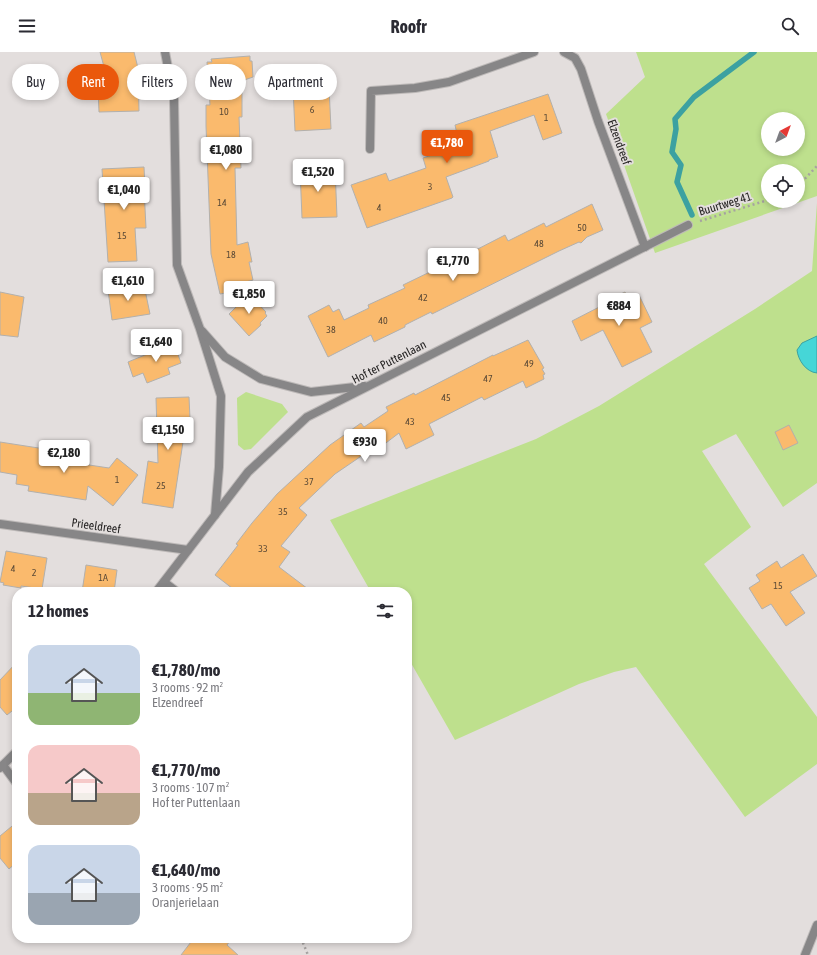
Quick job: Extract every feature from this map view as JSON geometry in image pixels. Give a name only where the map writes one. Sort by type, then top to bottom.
[{"type":"street","points":[[165,52],[174,99],[177,265],[200,328],[221,396],[219,467],[214,516]]},
{"type":"street","points":[[370,149],[371,91],[416,88],[449,82],[534,52]]},
{"type":"street","name":"Elzendreef","points":[[564,52],[575,58],[581,69],[598,121],[645,247]]},
{"type":"street","name":"Hof ter Puttenlaan","points":[[160,587],[248,472],[307,417],[688,225]]},
{"type":"street","points":[[200,328],[225,357],[261,379],[311,392],[370,385]]},
{"type":"street","name":"Prieeldreef","points":[[0,524],[188,550]]},
{"type":"street","points":[[164,582],[170,587]]},
{"type":"street","points":[[12,756],[2,766],[12,778]]},
{"type":"street","points":[[805,955],[817,925]]},
{"type":"path","points":[[805,179],[817,166]]},
{"type":"path","name":"Buurtweg 41","points":[[688,225],[761,202]]},
{"type":"path","points":[[303,943],[308,955]]},
{"type":"green space","points":[[636,52],[817,52],[817,196],[805,200],[805,164],[761,164],[761,208],[783,208],[655,253],[606,114],[645,77]]},
{"type":"green space","points":[[817,203],[817,483],[783,507],[736,434],[702,451],[751,527],[704,564],[817,717],[817,764],[745,817],[636,667],[614,672],[579,684],[455,740],[412,665],[412,587],[368,587],[330,520],[536,439],[599,406],[755,309],[812,271]]},
{"type":"green space","points":[[246,392],[282,404],[288,412],[251,449],[244,450],[238,445],[237,398]]},
{"type":"water","points":[[817,336],[817,373],[809,370],[803,365],[797,350],[802,343]]},
{"type":"building","points":[[100,52],[134,52],[137,64],[127,64],[127,100],[139,100],[139,111],[99,112],[98,100],[119,100],[119,64],[103,64]]},
{"type":"building","points":[[250,56],[250,61],[252,61],[253,77],[246,79],[246,64],[207,64],[207,62],[212,62],[211,59]]},
{"type":"building","points":[[548,94],[562,133],[543,140],[534,115],[490,131],[498,157],[446,177],[453,197],[452,198],[367,228],[351,185],[386,173],[389,181],[426,168],[423,158],[459,146],[454,135],[457,134],[455,125]]},
{"type":"building","points":[[210,100],[242,100],[242,117],[239,117],[241,168],[235,168],[237,245],[248,242],[252,262],[249,262],[253,280],[239,284],[245,290],[220,294],[211,254],[206,126],[206,105],[210,105]]},
{"type":"building","points":[[294,100],[330,100],[331,129],[295,131]]},
{"type":"building","points":[[144,167],[146,228],[135,228],[137,261],[108,262],[102,169]]},
{"type":"building","points":[[335,168],[337,217],[302,218],[300,169]]},
{"type":"building","points":[[592,204],[603,230],[587,237],[581,243],[579,242],[559,251],[432,314],[431,312],[374,342],[371,335],[328,357],[308,316],[329,305],[333,312],[339,309],[344,320],[369,308],[368,305],[405,288],[403,285],[436,269],[437,270],[505,235],[508,241],[544,223],[546,227]]},
{"type":"building","points":[[144,285],[150,314],[112,320],[108,290]]},
{"type":"building","points":[[0,292],[24,297],[18,337],[0,335]]},
{"type":"building","points":[[625,292],[629,300],[639,295],[652,322],[640,328],[652,352],[622,367],[603,330],[581,341],[572,321],[605,304],[604,302]]},
{"type":"building","points":[[249,294],[266,312],[265,313],[267,316],[260,323],[261,325],[249,336],[229,314]]},
{"type":"building","points":[[528,340],[544,368],[542,369],[545,374],[543,375],[544,379],[526,388],[523,381],[484,400],[482,397],[429,424],[434,435],[406,449],[399,433],[378,449],[376,446],[335,474],[299,508],[307,515],[281,546],[290,552],[279,567],[305,587],[231,587],[215,575],[238,545],[236,544],[252,523],[277,494],[330,445],[361,423],[364,427],[388,411],[386,407],[414,393],[415,395]]},
{"type":"building","points":[[174,343],[181,363],[168,368],[170,374],[147,383],[143,373],[133,377],[128,362]]},
{"type":"building","points":[[189,397],[191,441],[183,442],[173,508],[142,503],[148,461],[158,463],[156,398]]},
{"type":"building","points":[[789,425],[798,443],[783,450],[775,432]]},
{"type":"building","points":[[0,442],[45,449],[43,458],[109,468],[117,458],[138,475],[113,506],[88,486],[86,500],[28,491],[29,486],[16,484],[17,475],[0,472]]},
{"type":"building","points":[[6,551],[47,558],[42,587],[15,587],[3,585],[4,583],[0,582]]},
{"type":"building","points":[[803,554],[817,576],[790,592],[805,613],[786,626],[771,604],[762,609],[749,588],[760,581],[756,575],[777,561],[781,568]]},
{"type":"building","points":[[86,565],[117,570],[115,587],[83,587]]},
{"type":"building","points":[[12,667],[12,711],[7,715],[0,707],[0,680]]},
{"type":"building","points":[[12,826],[12,866],[9,869],[0,858],[0,836]]},
{"type":"building","points":[[190,943],[228,943],[227,945],[238,955],[181,955]]},
{"type":"waterway","points":[[692,215],[677,182],[681,165],[672,152],[676,129],[675,119],[694,97],[754,52]]}]
